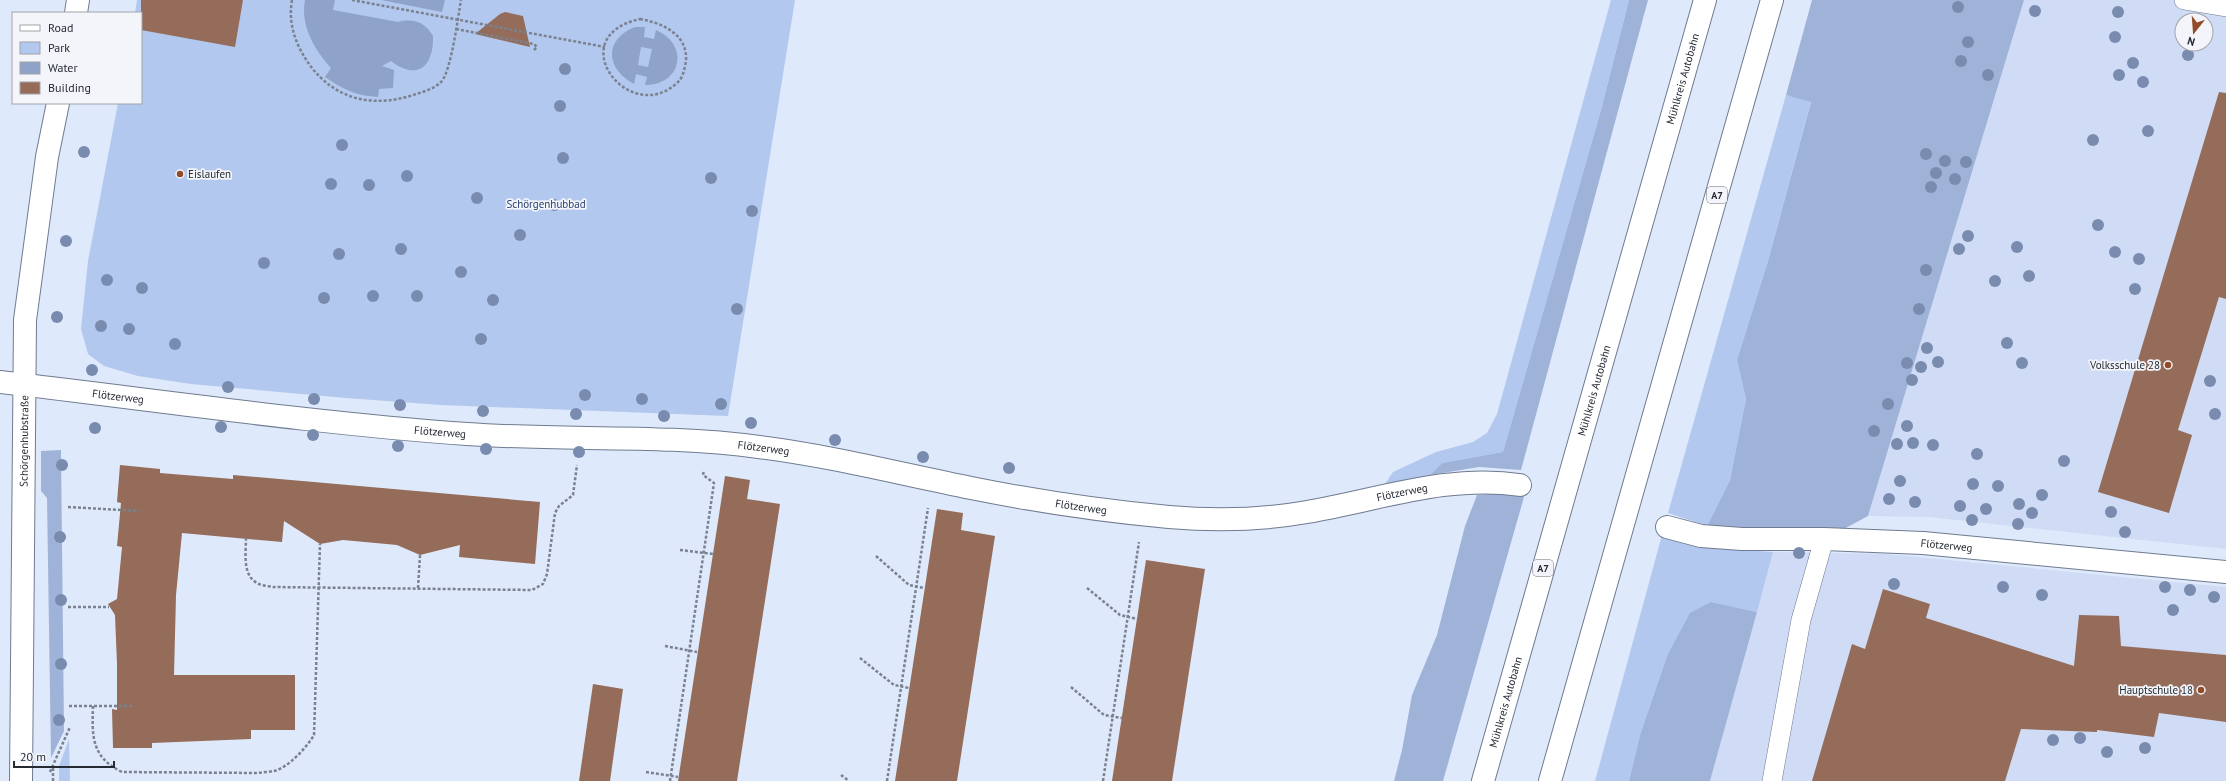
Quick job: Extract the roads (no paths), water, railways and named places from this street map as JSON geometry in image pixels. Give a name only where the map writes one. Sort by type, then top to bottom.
[{"type":"main road","points":[[76,12],[78,0]]},
{"type":"main road","name":"Mühlkreis Autobahn","points":[[1483,781],[1706,0]]},
{"type":"main road","name":"A7","points":[[1550,781],[1772,0]]},
{"type":"main road","name":"Schörgenhubstraße","points":[[20,781],[25,320],[48,157],[58,104]]},
{"type":"main road","name":"Flötzerweg","points":[[0,382],[207,408],[461,433],[595,439],[697,440],[762,447],[827,458],[1039,501],[1172,517],[1236,520],[1304,513],[1450,483],[1493,481],[1520,485]]},
{"type":"main road","name":"Flötzerweg","points":[[1667,527],[1701,536],[1923,543],[2226,572]]},
{"type":"lane","points":[[2184,0],[2226,7]]},
{"type":"lane","points":[[1772,781],[1801,620],[1824,539]]},
{"type":"water","points":[[305,0],[335,0],[333,10],[398,22],[418,22],[426,27],[433,36],[431,56],[422,68],[416,70],[409,70],[400,67],[391,61],[382,66],[394,70],[393,88],[379,89],[378,97],[363,95],[344,88],[325,77],[331,68],[319,53],[310,37],[305,19]]},
{"type":"water","points":[[381,0],[445,0],[442,12]]},
{"type":"water","points":[[635,27],[645,27],[644,37],[654,39],[656,30],[667,36],[674,44],[677,54],[677,63],[674,71],[667,78],[658,83],[645,85],[647,77],[636,74],[634,84],[625,78],[618,71],[612,55],[613,47],[617,39]],"holes":[[[641,47],[652,49],[648,67],[638,65]]]},
{"type":"place","name":"Eislaufen","points":[[180,174]]},
{"type":"place","name":"Volksschule 28","points":[[2168,365]]},
{"type":"place","name":"Hauptschule 18","points":[[2201,690]]},
{"type":"park label","name":"Schörgenhubbad","points":[[546,204]]}]
